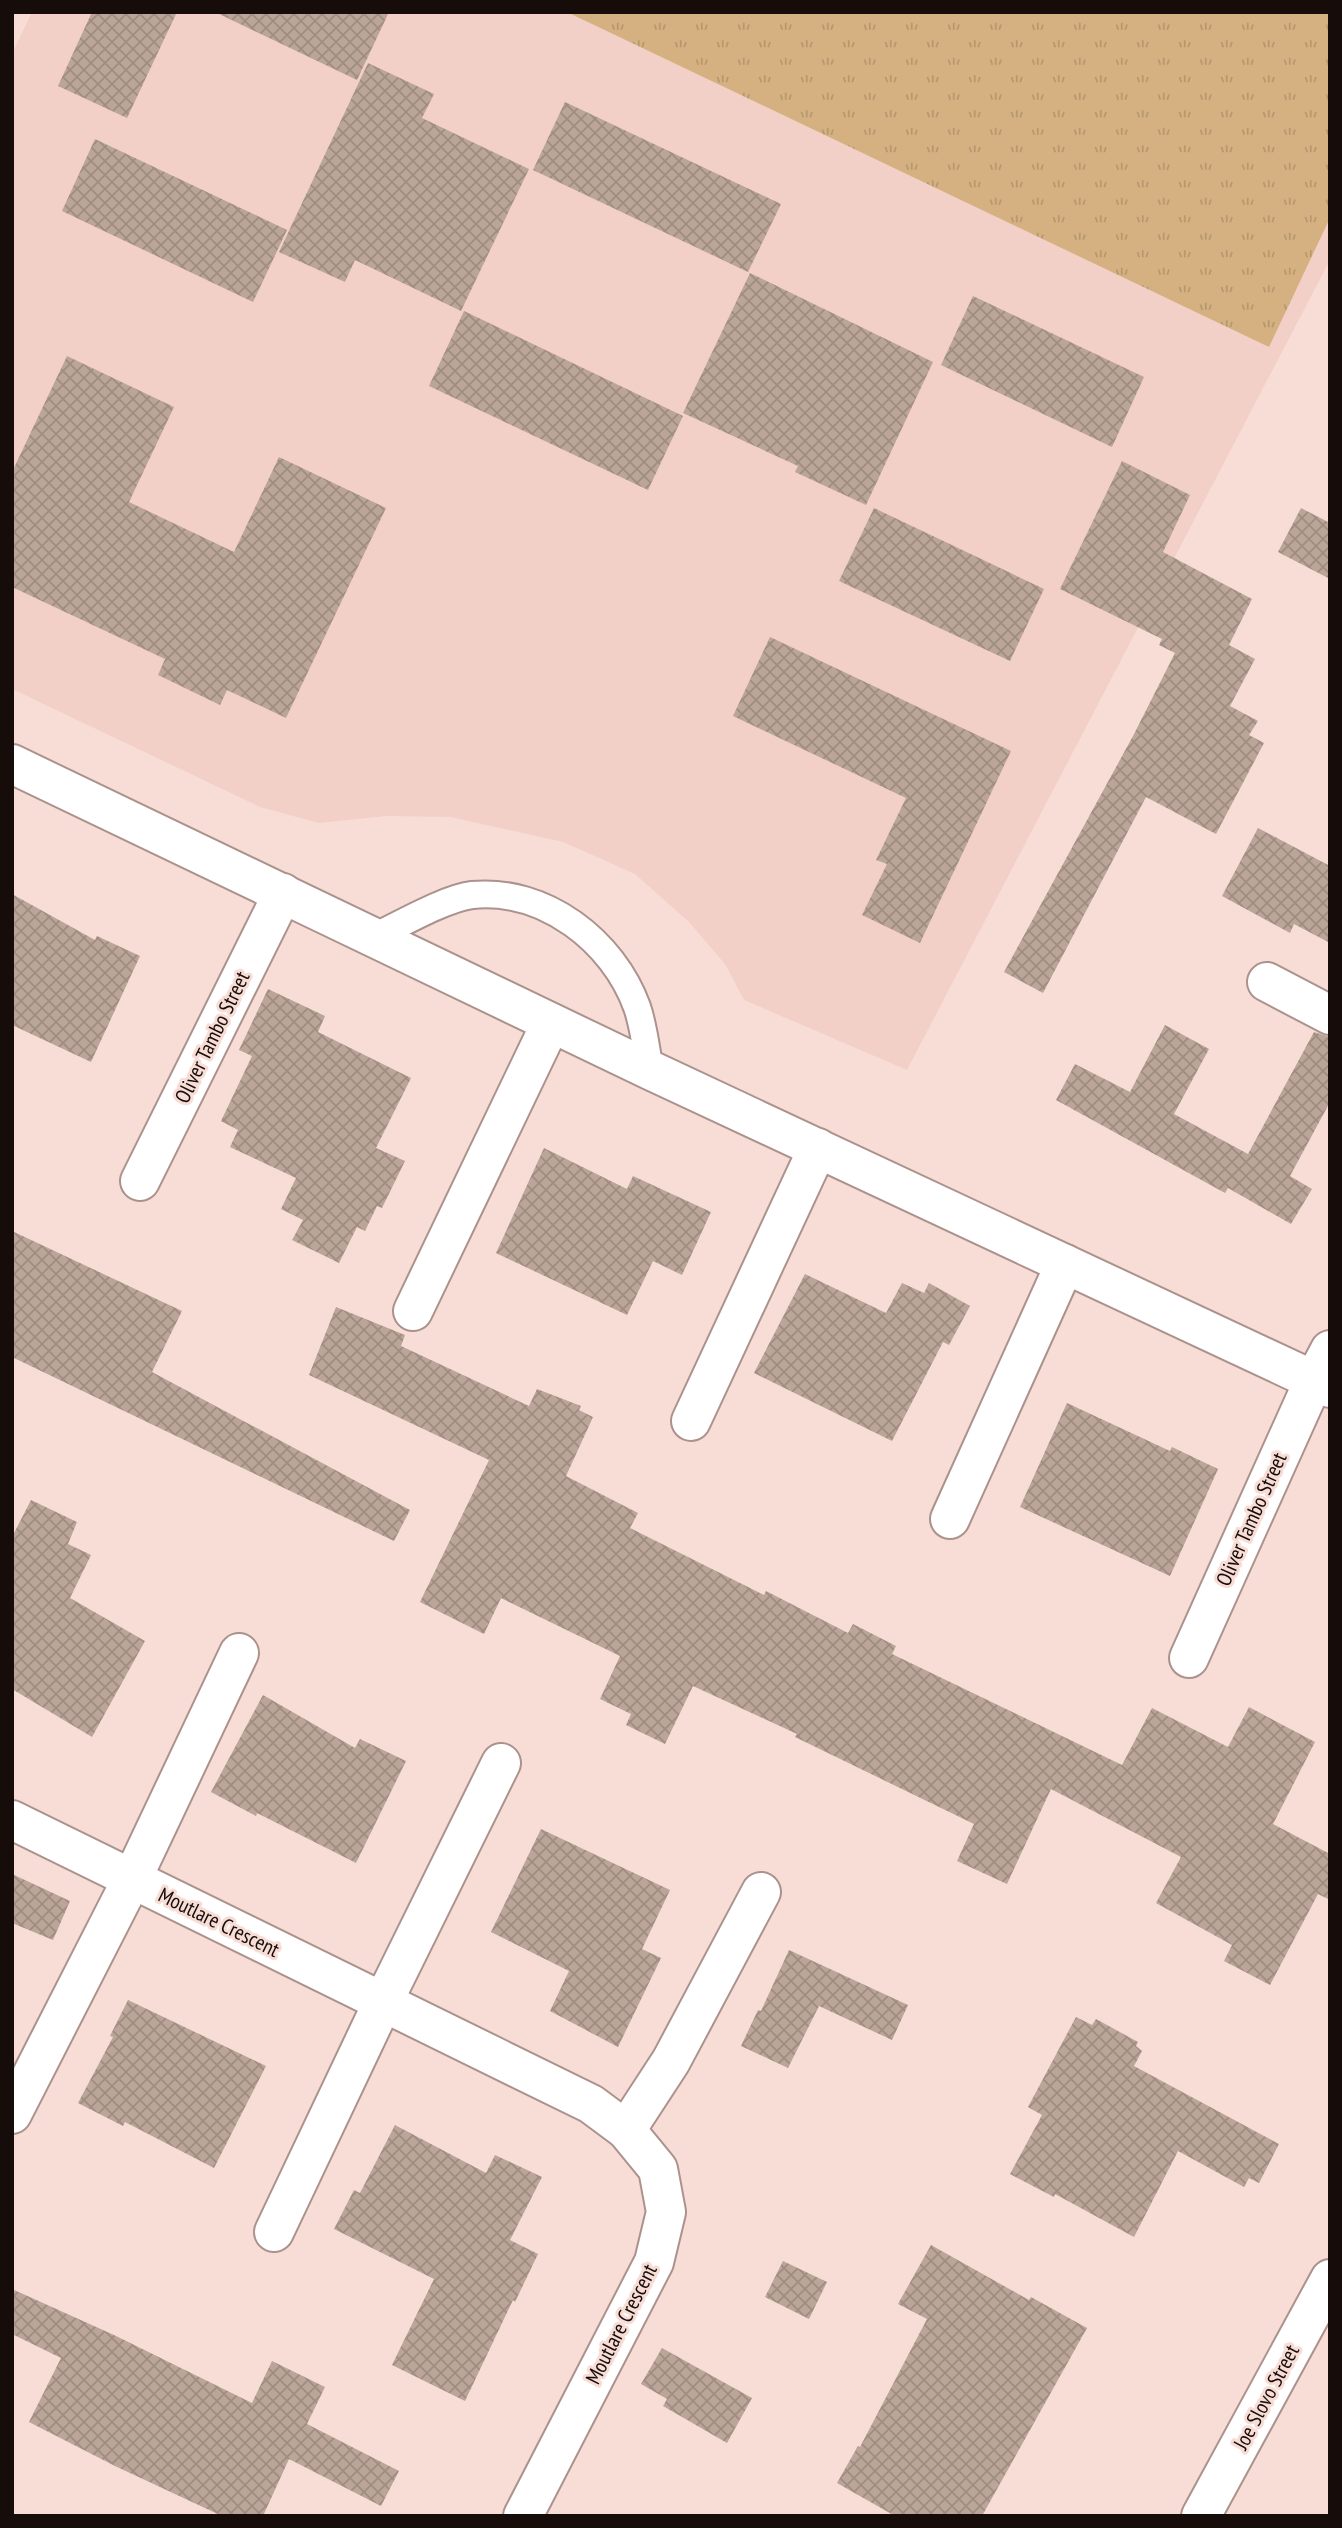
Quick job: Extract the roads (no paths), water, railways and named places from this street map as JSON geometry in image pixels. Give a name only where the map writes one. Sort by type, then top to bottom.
[{"type":"street","name":"Oliver Tambo Street","points":[[12,764],[551,1023],[1065,1264],[1324,1373],[1189,1658]]},
{"type":"street","name":"Oliver Tambo Street","points":[[141,1181],[283,893]]},
{"type":"street","points":[[1267,982],[1330,1015]]},
{"type":"street","points":[[413,1311],[551,1023]]},
{"type":"street","points":[[691,1421],[818,1148]]},
{"type":"street","points":[[950,1519],[1065,1264]]},
{"type":"street","points":[[12,2115],[132,1879],[239,1653]]},
{"type":"street","points":[[274,2232],[501,1763]]},
{"type":"street","name":"Moutlare Crescent","points":[[12,1820],[591,2104],[626,2130],[658,2169],[666,2212],[654,2262],[523,2516]]},
{"type":"street","points":[[626,2130],[671,2061],[761,1892]]},
{"type":"street","name":"Joe Slovo Street","points":[[1201,2516],[1330,2279]]},
{"type":"lane","points":[[374,937],[424,912],[471,895],[512,896],[548,909],[576,924],[600,946],[620,972],[638,1008],[650,1070]]}]
